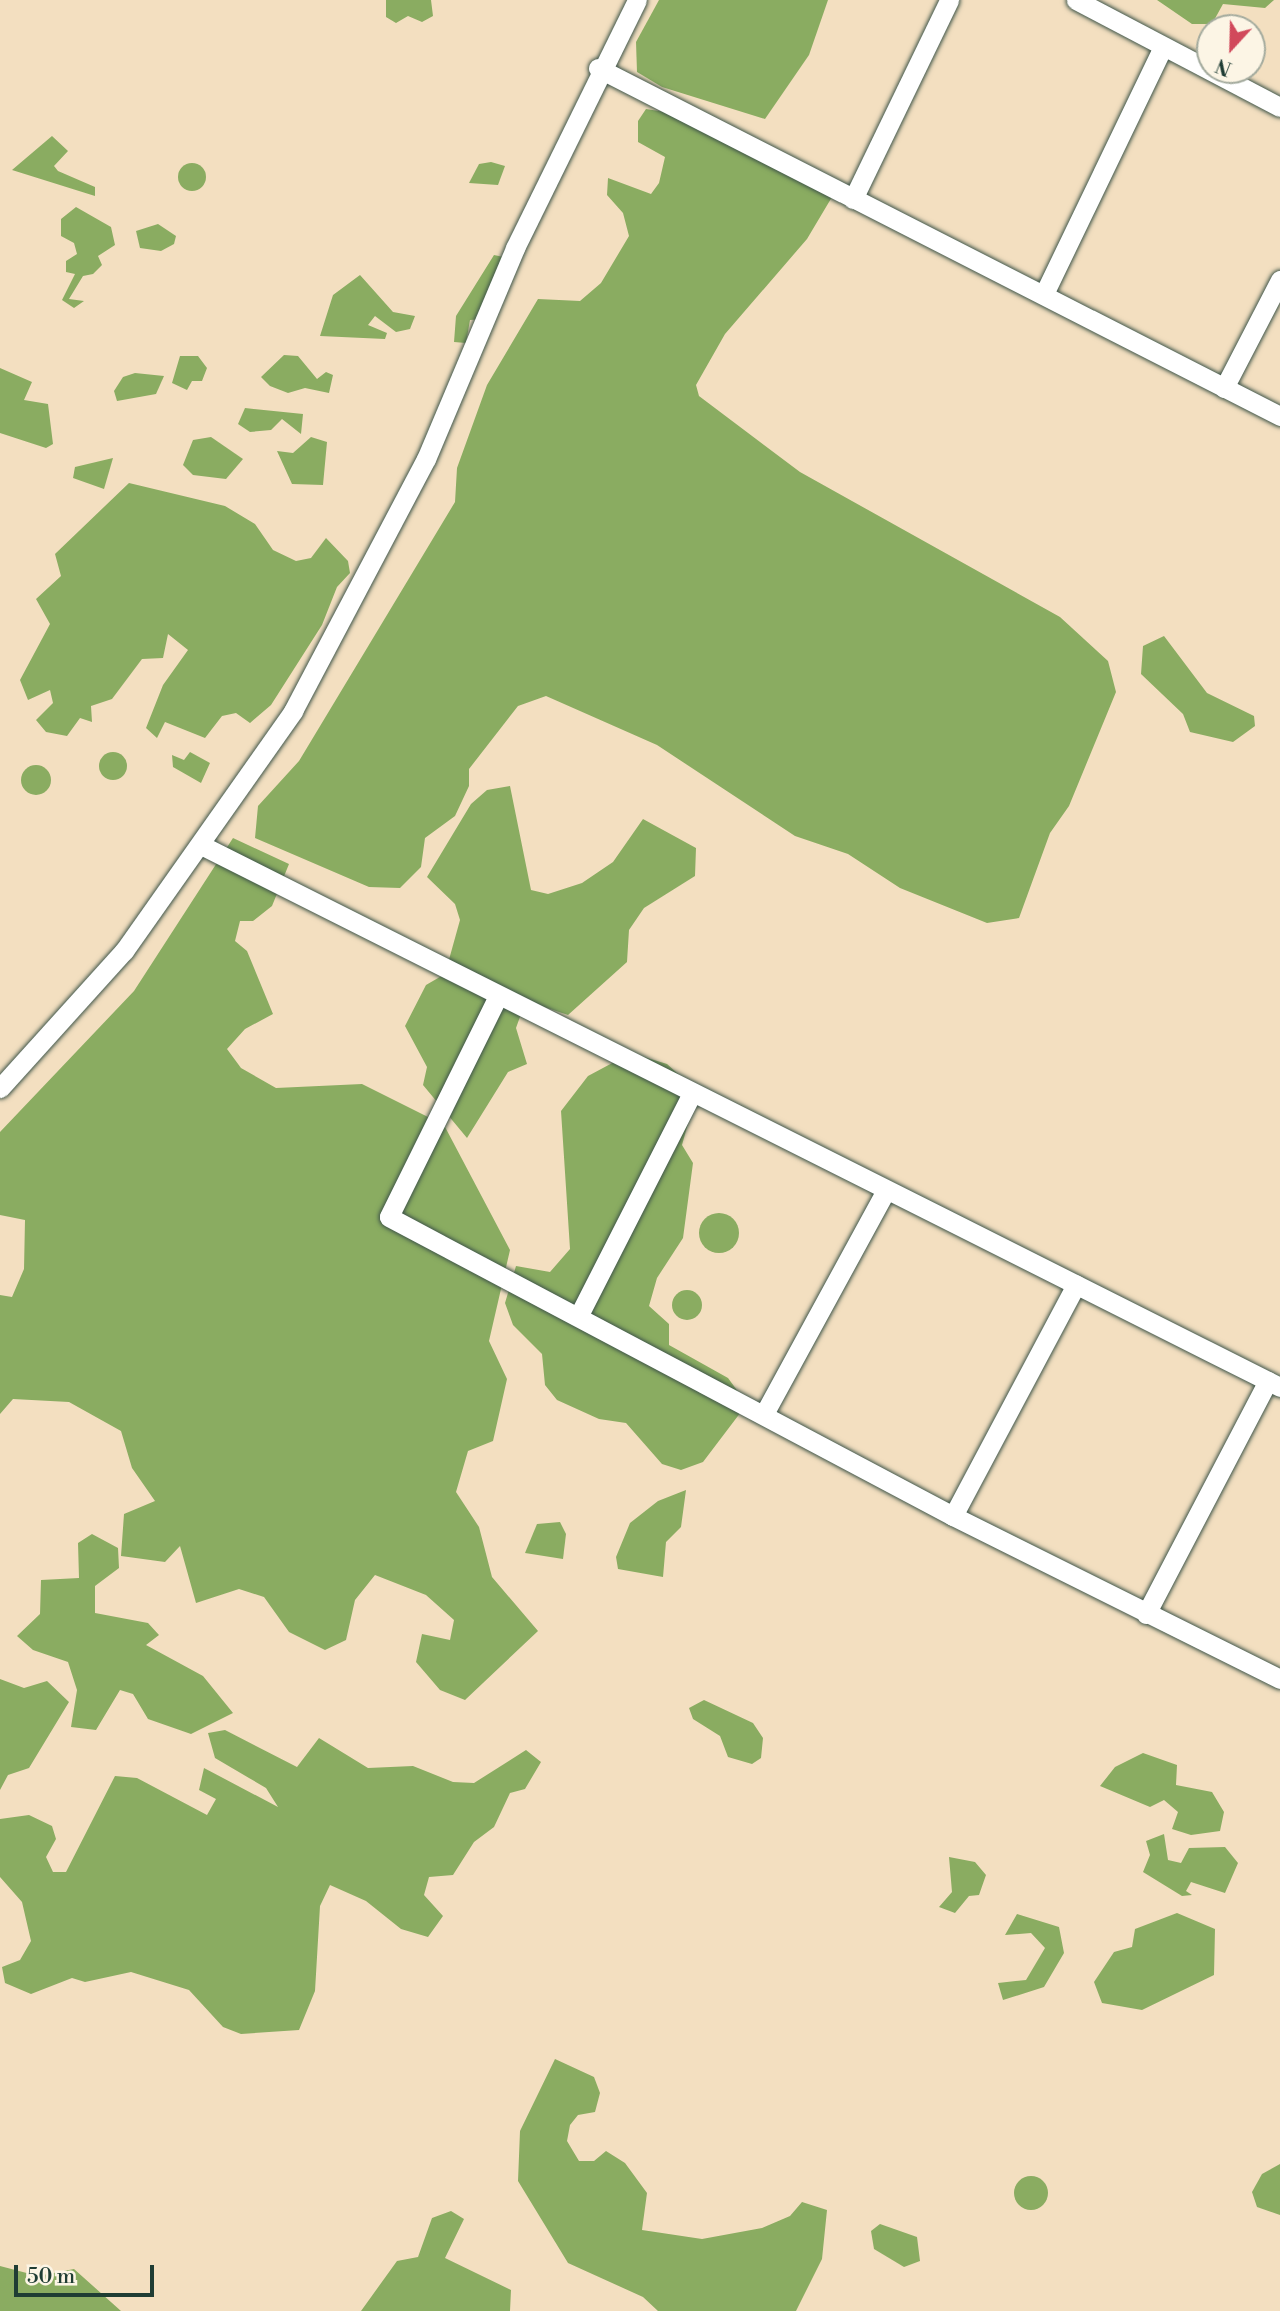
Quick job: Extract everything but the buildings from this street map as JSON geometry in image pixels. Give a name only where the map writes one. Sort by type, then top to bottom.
[{"type":"street","points":[[0,1088],[124,951],[203,846],[293,711],[426,459],[598,68],[637,0]]},
{"type":"street","points":[[853,199],[949,0]]},
{"type":"street","points":[[1076,0],[1280,107]]},
{"type":"street","points":[[1044,295],[1163,47]]},
{"type":"street","points":[[598,68],[1280,416]]},
{"type":"street","points":[[1224,388],[1280,280]]},
{"type":"street","points":[[203,846],[1274,1384],[1146,1614]]},
{"type":"street","points":[[498,996],[388,1214],[953,1516],[1280,1679]]},
{"type":"street","points":[[579,1315],[692,1093]]},
{"type":"street","points":[[764,1414],[886,1190]]},
{"type":"street","points":[[953,1516],[1076,1285]]},
{"type":"green space","points":[[386,0],[431,0],[433,16],[422,22],[408,16],[396,23],[386,17]]},
{"type":"green space","points":[[659,0],[828,0],[809,55],[765,119],[662,87],[637,72],[636,42]]},
{"type":"green space","points":[[1157,0],[1274,0],[1265,8],[1223,4],[1218,14],[1196,14],[1196,24]]},
{"type":"green space","points":[[646,109],[678,114],[832,197],[807,239],[725,334],[696,385],[699,396],[800,472],[1060,617],[1108,661],[1116,692],[1069,806],[1050,833],[1019,918],[987,923],[900,888],[848,854],[795,836],[657,745],[546,696],[518,706],[469,769],[469,786],[455,816],[425,838],[421,867],[400,888],[369,887],[255,838],[258,806],[299,761],[455,502],[457,468],[487,385],[538,299],[580,301],[601,283],[629,236],[623,213],[607,195],[608,178],[651,194],[659,183],[665,157],[638,142],[638,121]]},
{"type":"green space","points":[[52,136],[68,151],[54,166],[58,171],[95,187],[95,196],[12,170]]},
{"type":"green space","points":[[491,162],[505,166],[498,185],[469,183],[479,164]]},
{"type":"green space","points":[[192,163],[202,167],[206,177],[202,187],[192,191],[182,187],[178,177],[182,167]]},
{"type":"green space","points":[[76,207],[111,227],[115,245],[98,256],[102,265],[93,274],[83,276],[69,299],[84,301],[74,308],[62,300],[75,274],[66,272],[66,261],[77,254],[74,243],[61,236],[61,219]]},
{"type":"green space","points":[[158,224],[176,236],[174,244],[161,251],[140,248],[136,231]]},
{"type":"green space","points":[[494,255],[508,258],[485,319],[470,320],[466,343],[454,342],[456,316]]},
{"type":"green space","points":[[360,275],[393,312],[415,316],[410,329],[396,332],[375,316],[368,325],[387,333],[385,339],[320,336],[333,295]]},
{"type":"green space","points":[[284,355],[298,356],[317,379],[326,372],[333,375],[329,393],[305,388],[288,393],[270,386],[261,377]]},
{"type":"green space","points":[[180,356],[198,356],[207,368],[202,381],[192,381],[187,390],[172,383]]},
{"type":"green space","points":[[0,368],[32,382],[24,400],[48,404],[53,444],[46,448],[0,433]]},
{"type":"green space","points":[[135,373],[164,376],[156,394],[117,401],[114,391],[123,377]]},
{"type":"green space","points":[[245,408],[303,414],[301,434],[282,419],[271,430],[250,432],[238,424]]},
{"type":"green space","points":[[211,437],[243,459],[226,479],[193,475],[183,465],[193,440]]},
{"type":"green space","points":[[311,437],[327,442],[323,485],[292,484],[277,451],[293,453]]},
{"type":"green space","points":[[113,458],[104,489],[73,478],[75,467]]},
{"type":"green space","points":[[129,483],[225,506],[255,524],[273,550],[296,561],[311,558],[326,538],[348,561],[350,573],[337,587],[322,625],[271,705],[250,723],[236,713],[222,716],[205,738],[165,722],[157,738],[146,728],[163,685],[188,650],[168,634],[163,658],[142,659],[112,699],[91,706],[92,722],[80,718],[67,736],[46,732],[36,720],[53,703],[50,690],[28,700],[20,680],[50,624],[36,599],[61,576],[55,554]]},
{"type":"green space","points":[[1164,636],[1207,693],[1254,716],[1255,726],[1233,742],[1190,732],[1183,714],[1141,674],[1143,646]]},
{"type":"green space","points":[[113,752],[123,756],[127,766],[123,776],[113,780],[103,776],[99,766],[103,756]]},
{"type":"green space","points":[[190,752],[210,763],[201,783],[173,767],[172,755],[184,760]]},
{"type":"green space","points":[[36,765],[47,769],[51,780],[47,791],[36,795],[25,791],[21,780],[25,769]]},
{"type":"green space","points":[[510,786],[531,890],[548,894],[582,883],[613,862],[643,819],[696,848],[695,876],[644,908],[629,930],[627,962],[568,1015],[535,1004],[521,1014],[516,1028],[527,1064],[508,1072],[467,1138],[423,1085],[427,1067],[405,1026],[426,985],[445,974],[460,920],[455,904],[427,877],[471,804],[487,790]]},
{"type":"green space","points":[[233,838],[289,864],[272,906],[253,921],[240,921],[235,941],[247,951],[273,1014],[245,1029],[227,1049],[241,1068],[276,1088],[362,1084],[444,1125],[510,1250],[489,1341],[507,1379],[493,1441],[468,1451],[456,1492],[479,1527],[492,1577],[538,1631],[465,1700],[440,1690],[416,1662],[422,1634],[450,1640],[454,1620],[426,1595],[375,1575],[355,1600],[346,1640],[325,1650],[289,1632],[264,1597],[239,1589],[196,1603],[180,1546],[165,1562],[121,1556],[124,1514],[155,1501],[132,1468],[121,1431],[69,1402],[13,1399],[0,1414],[0,1295],[12,1297],[24,1269],[25,1220],[0,1215],[0,1132],[134,991]]},
{"type":"green space","points":[[631,1053],[667,1064],[697,1091],[682,1145],[693,1163],[683,1238],[657,1278],[649,1306],[669,1324],[669,1345],[728,1378],[747,1404],[703,1462],[681,1470],[662,1464],[626,1423],[599,1419],[557,1400],[545,1385],[542,1354],[513,1325],[505,1303],[516,1266],[550,1272],[570,1249],[561,1111],[588,1076]]},
{"type":"green space","points":[[719,1213],[733,1219],[739,1233],[733,1247],[719,1253],[705,1247],[699,1233],[705,1219]]},
{"type":"green space","points":[[687,1290],[698,1294],[702,1305],[698,1316],[687,1320],[676,1316],[672,1305],[676,1294]]},
{"type":"green space","points":[[686,1490],[681,1527],[666,1542],[663,1577],[618,1569],[616,1557],[630,1523],[658,1501]]},
{"type":"green space","points":[[560,1522],[566,1534],[563,1559],[525,1553],[537,1524]]},
{"type":"green space","points":[[92,1534],[118,1548],[119,1568],[95,1586],[95,1613],[148,1623],[159,1635],[146,1645],[203,1676],[233,1713],[191,1734],[148,1719],[133,1694],[120,1690],[96,1730],[71,1727],[77,1690],[68,1662],[33,1650],[17,1636],[40,1614],[41,1580],[79,1578],[78,1543]]},
{"type":"green space","points":[[0,1679],[24,1688],[47,1681],[69,1702],[29,1768],[8,1775],[0,1790]]},
{"type":"green space","points":[[704,1700],[753,1723],[763,1738],[761,1758],[752,1764],[728,1757],[720,1736],[693,1719],[689,1708]]},
{"type":"green space","points":[[225,1730],[297,1767],[319,1738],[368,1768],[413,1766],[453,1782],[474,1783],[526,1750],[541,1762],[525,1789],[510,1793],[494,1827],[474,1842],[453,1875],[429,1877],[424,1895],[443,1916],[428,1937],[401,1929],[366,1901],[330,1885],[320,1906],[315,1991],[299,2030],[241,2034],[223,2027],[189,1990],[131,1972],[85,1982],[72,1978],[31,1994],[5,1983],[2,1967],[20,1960],[31,1941],[22,1902],[0,1877],[0,1819],[29,1815],[52,1826],[56,1839],[46,1857],[53,1872],[66,1872],[115,1776],[137,1778],[207,1815],[216,1799],[199,1790],[204,1768],[278,1807],[266,1788],[215,1758],[208,1733]]},
{"type":"green space","points":[[1143,1753],[1177,1765],[1176,1785],[1212,1792],[1224,1812],[1220,1831],[1191,1835],[1172,1829],[1178,1812],[1164,1800],[1150,1807],[1100,1786],[1115,1767]]},
{"type":"green space","points":[[1164,1834],[1168,1860],[1181,1863],[1189,1848],[1225,1847],[1238,1863],[1225,1893],[1191,1882],[1186,1891],[1192,1895],[1182,1896],[1143,1872],[1150,1855],[1146,1841]]},
{"type":"green space","points":[[949,1857],[975,1862],[986,1875],[979,1895],[969,1896],[955,1913],[939,1907],[952,1892]]},
{"type":"green space","points":[[1177,1913],[1215,1929],[1214,1975],[1142,2010],[1102,2003],[1094,1982],[1114,1952],[1132,1947],[1135,1929]]},
{"type":"green space","points":[[1017,1914],[1059,1927],[1064,1953],[1044,1987],[1003,2000],[998,1983],[1026,1980],[1045,1948],[1031,1933],[1005,1935]]},
{"type":"green space","points":[[555,2059],[594,2077],[600,2093],[595,2112],[578,2115],[570,2125],[567,2141],[579,2161],[594,2161],[606,2151],[625,2163],[647,2193],[642,2230],[702,2239],[762,2228],[790,2216],[802,2202],[827,2210],[822,2259],[796,2311],[658,2311],[643,2297],[568,2263],[518,2181],[520,2131]]},
{"type":"green space","points":[[1280,2164],[1280,2215],[1257,2207],[1252,2192],[1262,2174]]},
{"type":"green space","points":[[1031,2176],[1043,2181],[1048,2193],[1043,2205],[1031,2210],[1019,2205],[1014,2193],[1019,2181]]},
{"type":"green space","points":[[451,2211],[464,2219],[445,2258],[511,2290],[510,2311],[361,2311],[397,2261],[418,2257],[432,2218]]},
{"type":"green space","points":[[880,2224],[917,2237],[920,2261],[904,2267],[874,2249],[871,2231]]},
{"type":"green space","points":[[0,2266],[38,2276],[74,2269],[121,2311],[0,2311]]}]
